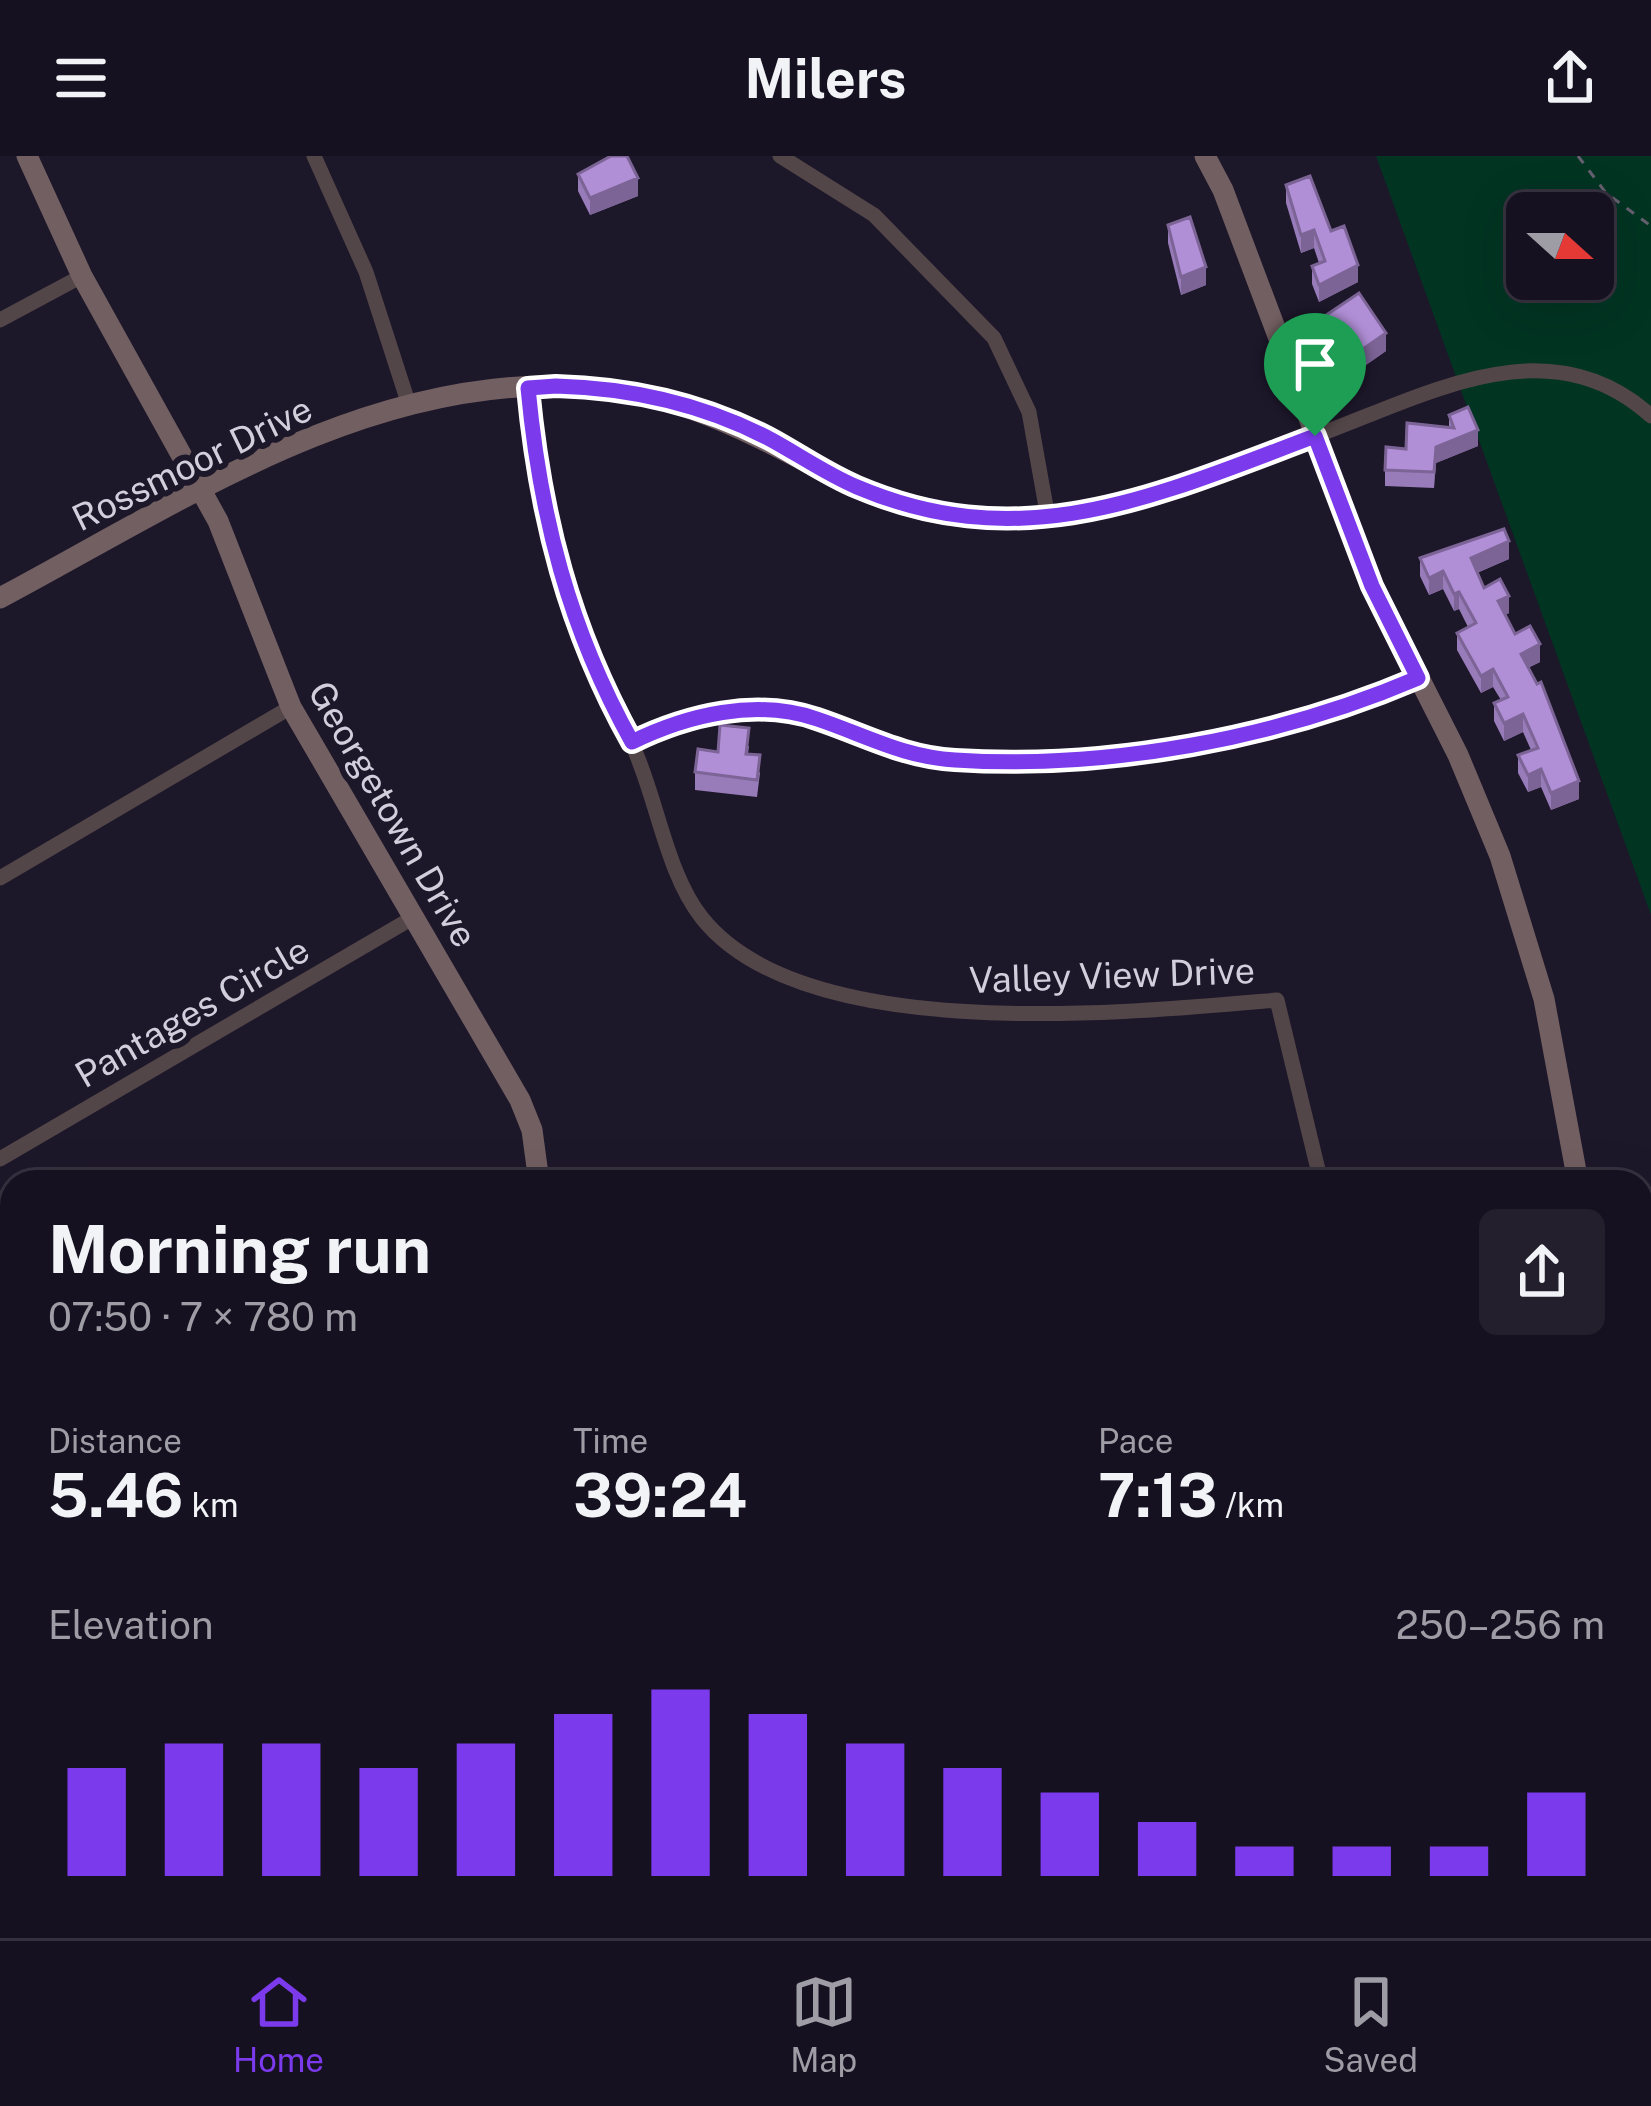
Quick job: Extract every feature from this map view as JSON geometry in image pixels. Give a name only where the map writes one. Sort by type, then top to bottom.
[{"type":"street","name":"Georgetown Drive","points":[[27,156],[82,276],[226,540],[291,707],[520,1100],[532,1130],[537,1170]]},
{"type":"street","points":[[314,156],[366,272],[409,405]]},
{"type":"street","points":[[780,156],[874,215],[994,338],[1029,412],[1048,518]]},
{"type":"street","points":[[1205,156],[1223,190],[1372,586],[1477,797],[1526,933],[1558,1061],[1576,1170]]},
{"type":"street","points":[[0,320],[82,276]]},
{"type":"street","name":"Rossmoor Drive","points":[[0,598],[286,448],[409,405],[528,388],[616,390],[688,406],[768,438],[857,487],[912,507],[997,520],[1048,518],[1139,502],[1449,384],[1533,368],[1603,381],[1651,416]]},
{"type":"street","name":"Valley View Drive","points":[[528,388],[544,517],[559,576],[598,680],[632,742],[700,915],[731,949],[786,980],[877,1000],[1022,1013],[1277,1000],[1318,1170]]},
{"type":"street","points":[[632,742],[700,716],[765,711],[815,718],[868,742],[925,757],[1080,758],[1213,739],[1358,704],[1418,678]]},
{"type":"street","points":[[0,878],[291,707]]},
{"type":"street","name":"Pantages Circle","points":[[0,1159],[413,917]]},
{"type":"path","points":[[1578,156],[1606,193],[1651,226]]},
{"type":"green space","points":[[1376,156],[1651,156],[1651,915]]},
{"type":"building","points":[[611,156],[627,156],[638,178],[590,198],[578,174]]},
{"type":"building","points":[[1310,176],[1331,231],[1344,226],[1358,265],[1319,285],[1312,266],[1325,261],[1314,230],[1301,235],[1286,185]]},
{"type":"building","points":[[1190,217],[1206,267],[1181,277],[1168,225]]},
{"type":"building","points":[[1359,293],[1386,333],[1363,349],[1348,330],[1333,340],[1319,320]]},
{"type":"building","points":[[1468,407],[1478,430],[1436,447],[1434,472],[1385,470],[1386,447],[1406,449],[1407,423],[1454,428],[1449,415]]},
{"type":"building","points":[[1504,529],[1509,541],[1471,558],[1484,588],[1500,579],[1509,596],[1498,601],[1515,634],[1530,626],[1540,644],[1521,654],[1537,684],[1541,682],[1579,781],[1551,793],[1541,769],[1528,775],[1518,755],[1538,748],[1523,714],[1504,723],[1494,703],[1508,697],[1493,669],[1481,676],[1457,633],[1476,623],[1459,592],[1454,594],[1443,571],[1429,578],[1420,558]]},
{"type":"building","points":[[720,725],[749,728],[746,754],[760,755],[757,780],[695,772],[698,749],[718,752]]},
{"type":"route","points":[[528,388],[616,390],[702,410],[768,438],[879,496],[935,512],[997,520],[1069,517],[1139,502],[1315,436],[1372,586],[1418,678],[1358,704],[1213,739],[1080,758],[925,757],[868,742],[815,718],[765,711],[700,716],[632,742],[598,680],[559,576],[544,517],[528,388]]}]
